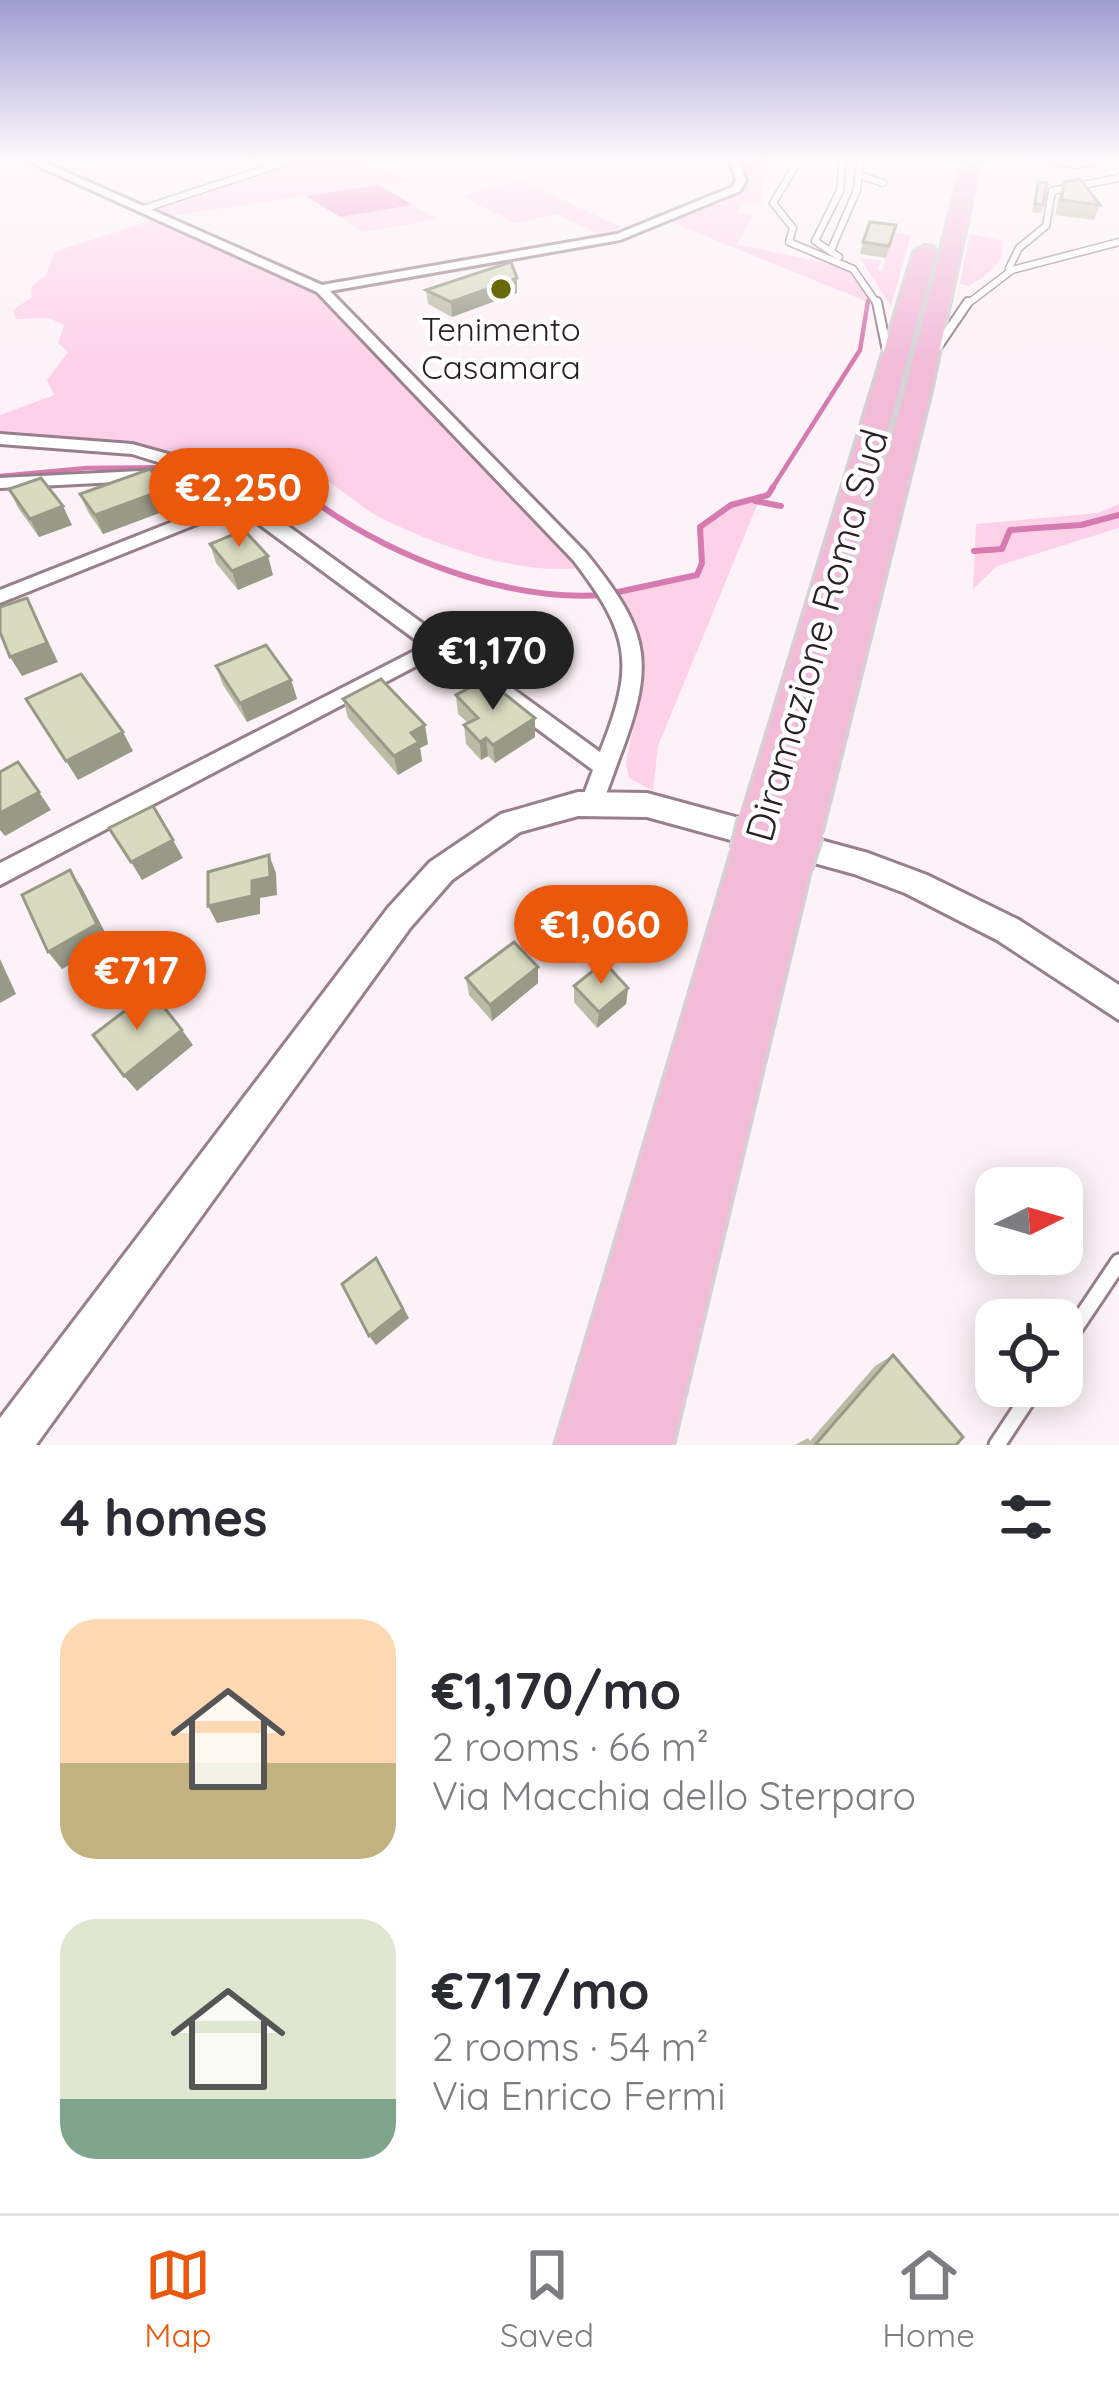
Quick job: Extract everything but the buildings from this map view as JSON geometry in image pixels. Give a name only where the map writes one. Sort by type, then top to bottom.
[{"type":"highway","name":"Diramazione Roma Sud","points":[[588,1445],[776,843],[944,227]]},
{"type":"highway","name":"Diramazione Roma Sud","points":[[640,1445],[776,843]]},
{"type":"street","points":[[8,1445],[260,1102],[440,871],[512,823],[598,785],[630,701],[636,671],[631,634],[616,601],[580,557],[321,289],[184,227]]},
{"type":"street","points":[[321,289],[623,236],[644,227]]},
{"type":"street","points":[[0,440],[155,454],[182,461],[196,473]]},
{"type":"street","points":[[0,483],[196,473],[213,478],[440,646],[598,785],[647,805],[835,855],[916,884],[1008,931],[1119,1004]]},
{"type":"street","points":[[0,597],[239,501]]},
{"type":"street","points":[[0,874],[440,646]]},
{"type":"lane","points":[[793,227],[789,242],[844,262]]},
{"type":"lane","points":[[822,227],[815,241],[831,250],[866,285],[885,317],[903,390]]},
{"type":"lane","points":[[831,250],[840,227]]},
{"type":"lane","points":[[903,390],[961,307],[1009,268],[1019,248],[1044,227]]},
{"type":"lane","points":[[1009,268],[1119,242]]},
{"type":"lane","points":[[1083,1316],[1119,1262]]},
{"type":"lane","points":[[997,1445],[1022,1407]]},
{"type":"shaded area","points":[[130,227],[174,227],[319,294],[509,487],[579,568],[504,563],[453,548],[383,519],[322,478],[295,467],[0,434],[0,415],[54,395],[47,380],[68,352],[58,343],[64,325],[49,318],[16,319],[13,310],[32,297],[31,287],[46,275],[54,252]]},
{"type":"shaded area","points":[[585,227],[620,227],[604,236]]},
{"type":"shaded area","points":[[684,227],[746,227],[737,244],[843,267],[875,305]]},
{"type":"shaded area","points":[[894,232],[911,235],[891,306],[860,258],[881,261],[878,270],[882,271]]},
{"type":"shaded area","points":[[970,234],[1003,241],[1003,249],[998,263],[969,286],[960,284]]},
{"type":"shaded area","points":[[760,498],[658,746],[653,791],[629,778],[626,764],[643,656],[640,636],[618,592],[697,574],[702,563],[700,527],[731,505]]},
{"type":"shaded area","points":[[1119,504],[1119,528],[997,566],[973,589],[976,524],[1098,513]]},
{"type":"waterway","points":[[771,490],[860,350],[868,301]]},
{"type":"waterway","points":[[205,466],[260,474],[294,488]]},
{"type":"waterway","points":[[0,476],[87,468],[184,467]]},
{"type":"waterway","points":[[618,592],[697,575],[702,563],[700,527],[731,505],[768,495],[773,487]]},
{"type":"waterway","points":[[294,488],[298,490]]},
{"type":"waterway","points":[[294,488],[368,535],[432,565],[500,586],[603,595]]},
{"type":"waterway","points":[[755,501],[781,506]]},
{"type":"waterway","points":[[974,551],[1002,549],[1010,530],[1081,525],[1119,515]]},
{"type":"place","name":"Tenimento Casamara","points":[[501,289]]}]
